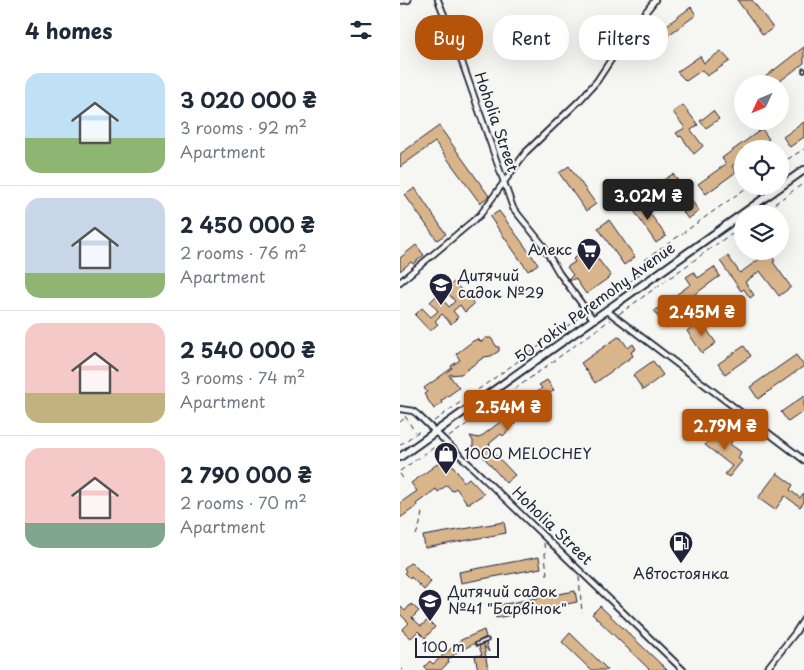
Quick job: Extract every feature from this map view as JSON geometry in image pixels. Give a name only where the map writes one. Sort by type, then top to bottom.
[{"type":"main road","name":"50 rokiv Peremohy Avenue","points":[[400,457],[804,170]]},
{"type":"street","points":[[400,1],[408,0]]},
{"type":"street","name":"Hoholia Street","points":[[438,0],[455,42],[513,208],[542,244],[559,272],[593,319]]},
{"type":"street","points":[[400,282],[476,219],[526,152],[597,81],[624,40],[654,0]]},
{"type":"street","points":[[606,310],[804,460]]},
{"type":"street","name":"Hoholia Street","points":[[400,409],[413,411],[436,432],[682,670]]},
{"type":"street","points":[[766,670],[804,619]]},
{"type":"lane","points":[[477,644],[487,640]]},
{"type":"path","points":[[789,158],[804,149]]},
{"type":"path","points":[[773,205],[804,183]]},
{"type":"path","points":[[645,260],[736,195]]},
{"type":"path","points":[[446,439],[734,232]]},
{"type":"path","points":[[431,423],[650,267]]},
{"type":"path","points":[[400,422],[405,417],[416,433]]},
{"type":"path","points":[[400,444],[421,430]]},
{"type":"path","points":[[400,471],[436,446]]},
{"type":"path","points":[[400,474],[405,481]]},
{"type":"path","points":[[416,535],[422,512]]},
{"type":"path","points":[[543,535],[547,574]]},
{"type":"path","points":[[578,569],[582,614]]},
{"type":"path","points":[[400,667],[403,670]]},
{"type":"building","points":[[737,0],[752,0],[773,28],[763,35]]},
{"type":"building","points":[[691,7],[696,15],[668,35],[668,24]]},
{"type":"building","points":[[804,47],[804,63],[788,75],[768,75]]},
{"type":"building","points":[[721,51],[730,61],[707,76],[702,70],[686,81],[677,72],[700,56],[704,63]]},
{"type":"building","points":[[683,105],[698,125],[691,130],[703,146],[694,154],[681,136],[679,137],[676,133],[685,128],[673,112]]},
{"type":"building","points":[[713,111],[719,119],[706,128],[700,121]]},
{"type":"building","points":[[804,122],[804,137],[790,147],[789,140],[785,140],[783,137]]},
{"type":"building","points":[[439,126],[489,196],[480,203],[435,142],[400,167],[400,154]]},
{"type":"building","points":[[761,130],[763,130],[769,139],[768,140],[747,140]]},
{"type":"building","points":[[734,149],[734,165],[732,166],[734,173],[706,194],[698,184],[726,164],[722,158]]},
{"type":"building","points":[[569,166],[596,204],[586,211],[559,173]]},
{"type":"building","points":[[673,174],[699,211],[688,219],[662,181]]},
{"type":"building","points":[[415,188],[446,234],[437,240],[405,195]]},
{"type":"building","points":[[639,198],[666,236],[656,243],[630,205]]},
{"type":"building","points":[[499,211],[538,264],[528,271],[490,217]]},
{"type":"building","points":[[609,220],[635,257],[624,265],[598,228]]},
{"type":"building","points":[[416,245],[424,255],[400,271],[400,258]]},
{"type":"building","name":"Алекс","points":[[589,247],[611,276],[586,294],[575,278],[570,281],[569,279],[573,275],[567,267],[575,262],[573,259],[576,256],[579,259],[587,253],[585,250]]},
{"type":"building","points":[[728,256],[740,273],[758,260],[774,260],[773,262],[791,287],[779,296],[760,271],[745,282],[754,295],[750,298],[744,289],[741,291],[720,261]]},
{"type":"building","points":[[714,267],[720,276],[676,308],[683,318],[680,320],[682,323],[676,327],[673,323],[666,328],[654,311],[691,284],[686,277],[694,272],[698,278]]},
{"type":"building","name":"Дитячий садок №29","points":[[454,282],[474,304],[465,312],[460,305],[453,311],[458,317],[451,324],[442,314],[435,321],[438,324],[430,331],[415,315],[422,308],[431,317],[438,311],[430,302],[438,294],[449,307],[455,301],[445,290]]},
{"type":"building","points":[[701,321],[716,343],[702,353],[687,331]]},
{"type":"building","points":[[618,337],[621,338],[628,348],[633,344],[636,349],[631,352],[633,356],[595,383],[581,363]]},
{"type":"building","points":[[486,338],[491,338],[499,347],[499,351],[491,356],[484,357],[461,374],[449,375],[459,388],[441,401],[442,403],[434,409],[424,394],[427,392],[424,388],[460,360],[456,354],[473,341],[478,339],[481,342]]},
{"type":"building","points":[[744,346],[751,356],[725,374],[718,364]]},
{"type":"building","points":[[796,355],[804,366],[758,399],[750,387]]},
{"type":"building","points":[[653,361],[663,375],[643,390],[633,375]]},
{"type":"building","points":[[547,380],[554,390],[542,400],[544,403],[539,407],[537,404],[514,422],[515,424],[503,436],[501,434],[489,444],[488,447],[515,475],[506,483],[475,447],[473,450],[473,441],[470,436],[479,438],[532,398],[542,388],[539,385]]},
{"type":"building","points":[[804,396],[804,411],[788,422],[781,412]]},
{"type":"building","points":[[715,433],[721,438],[724,433],[733,440],[730,444],[741,452],[738,458],[742,461],[729,477],[725,474],[732,466],[705,445]]},
{"type":"building","points":[[447,457],[464,482],[469,478],[484,494],[467,503],[456,488],[452,491],[447,485],[438,492],[436,489],[400,518],[400,503],[417,491],[411,483]]},
{"type":"building","points":[[777,473],[793,485],[790,490],[800,498],[804,493],[804,502],[800,507],[785,496],[775,510],[758,498]]},
{"type":"building","points":[[504,522],[506,533],[425,548],[423,536]]},
{"type":"building","points":[[539,557],[541,568],[461,583],[459,572]]},
{"type":"building","points":[[411,562],[431,582],[424,590],[404,573],[406,571],[404,568]]},
{"type":"building","points":[[575,591],[577,602],[496,618],[494,606]]},
{"type":"building","points":[[411,604],[419,611],[412,618],[421,626],[428,620],[435,627],[425,638],[418,631],[411,638],[402,630],[409,623],[400,614],[400,606],[405,611]]},
{"type":"building","points":[[600,606],[667,670],[650,670],[592,614]]},
{"type":"building","points":[[484,630],[486,637],[456,653],[441,670],[427,670],[424,667],[430,661],[433,664],[461,640]]},
{"type":"building","points":[[570,633],[608,670],[591,670],[562,642]]},
{"type":"building","points":[[486,643],[489,652],[484,646],[488,670],[478,670],[475,656],[482,655],[479,646]]},
{"type":"place","name":"Алекс","points":[[589,271]]},
{"type":"place","name":"Дитячий садок №29","points":[[441,306]]},
{"type":"place","name":"1000 MELOCHEY","points":[[446,475]]},
{"type":"place","name":"Автостоянка","points":[[681,564]]},
{"type":"place","name":"Дитячий садок №41 \"Барвінок\"","points":[[430,622]]}]
